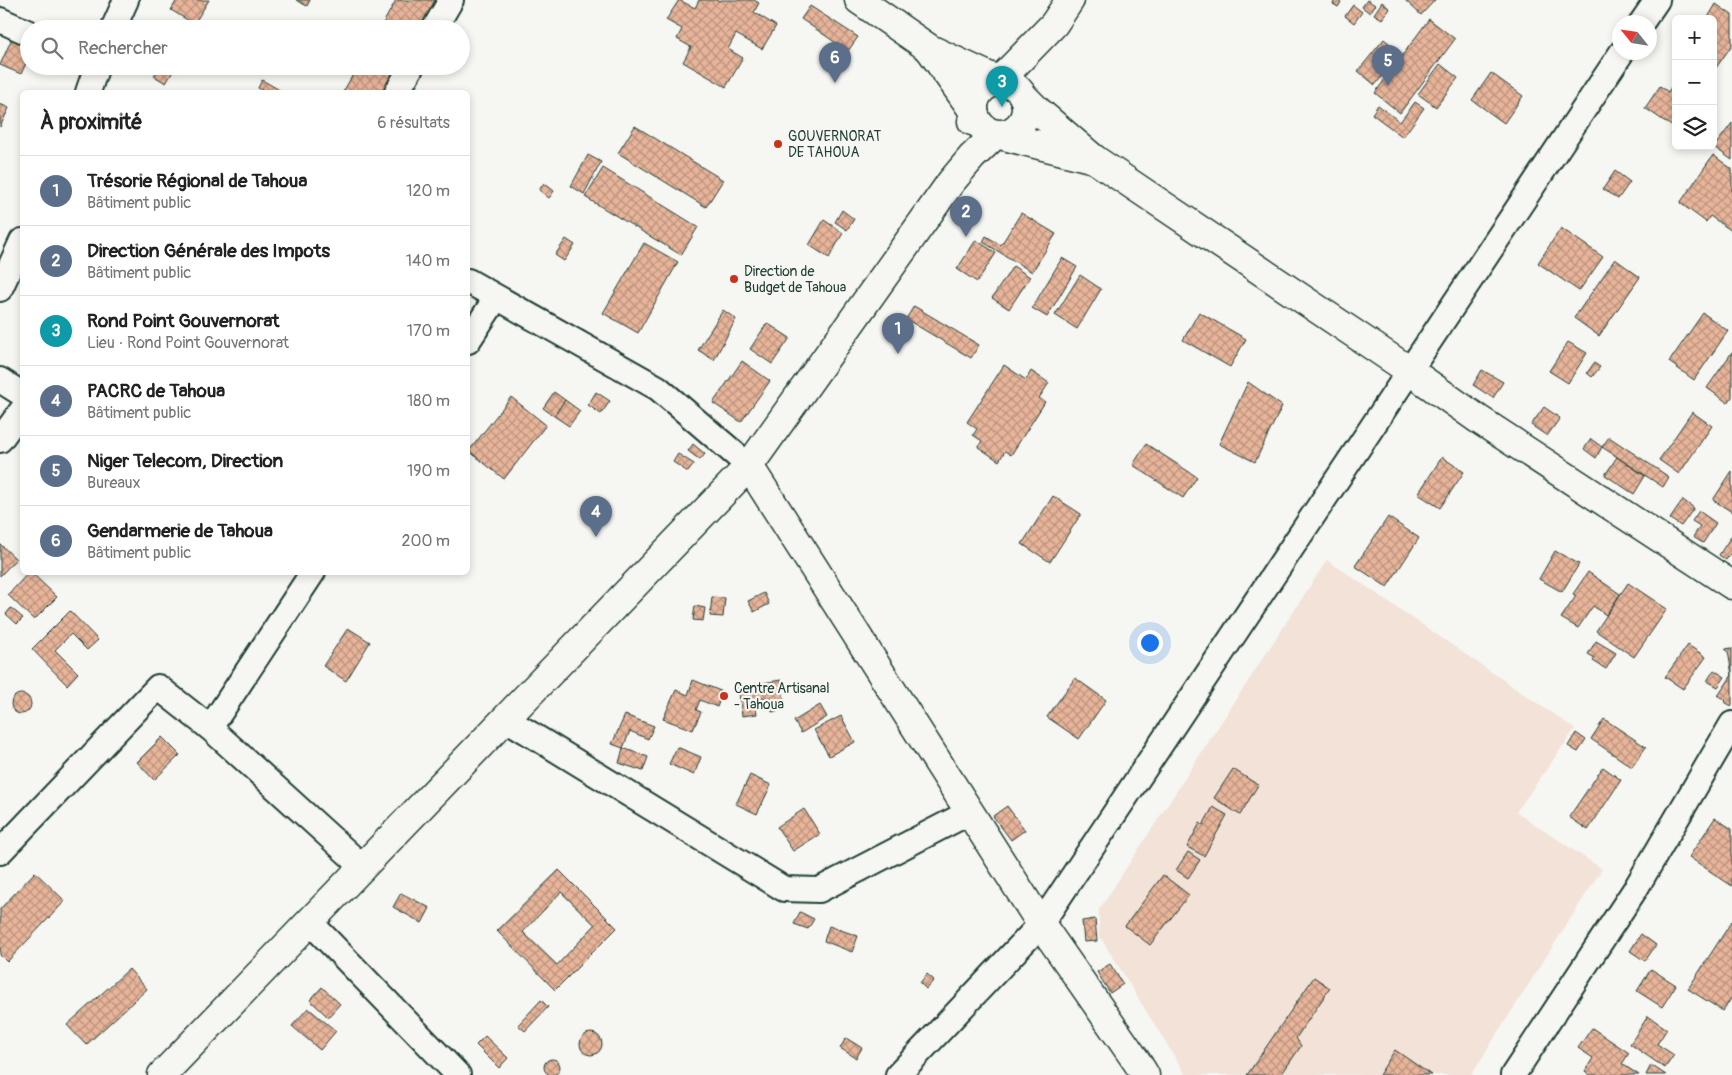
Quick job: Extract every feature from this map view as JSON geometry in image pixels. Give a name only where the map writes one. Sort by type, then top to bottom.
[{"type":"street","points":[[117,20],[126,0]]},
{"type":"street","points":[[439,20],[451,0]]},
{"type":"street","points":[[162,1075],[749,466],[950,182],[996,134],[1012,131],[1024,120],[1026,104],[1024,97],[1014,85],[999,81],[930,49],[859,0]]},
{"type":"street","points":[[1070,0],[1054,24],[999,81],[990,83],[977,95],[974,112],[976,119],[984,129],[996,134],[1094,159]]},
{"type":"street","points":[[1647,15],[1657,0]]},
{"type":"street","points":[[0,20],[20,29]]},
{"type":"street","points":[[1024,97],[1054,24]]},
{"type":"street","points":[[930,49],[974,112]]},
{"type":"street","points":[[898,1075],[1041,924],[1617,60]]},
{"type":"street","points":[[89,90],[94,75]]},
{"type":"street","points":[[398,90],[407,75]]},
{"type":"street","points":[[1024,97],[1094,159],[1478,418],[1732,585]]},
{"type":"street","points":[[950,182],[959,164],[974,112]]},
{"type":"street","points":[[0,289],[20,246]]},
{"type":"street","points":[[470,282],[658,388],[749,466],[1041,924],[1145,1075]]},
{"type":"street","points":[[470,338],[496,298]]},
{"type":"street","points":[[0,380],[20,393]]},
{"type":"street","points":[[0,440],[20,413]]},
{"type":"street","points":[[210,728],[312,575]]},
{"type":"street","points":[[0,852],[158,687],[210,728],[363,867]]},
{"type":"street","points":[[506,719],[784,888],[820,890],[970,812]]},
{"type":"street","points":[[1513,1075],[1636,888],[1732,724]]},
{"type":"street","points":[[310,922],[458,1075]]},
{"type":"shaded area","points":[[1327,560],[1575,729],[1516,812],[1602,869],[1471,1075],[1186,1075],[1099,935],[1099,910]]},
{"type":"building","points":[[177,0],[209,0],[196,20],[187,20],[171,10]]},
{"type":"building","points":[[296,0],[310,0],[307,6]]},
{"type":"building","points":[[396,0],[436,0],[424,20],[385,20]]},
{"type":"building","points":[[679,0],[695,8],[699,0],[754,0],[759,3],[754,12],[776,26],[762,49],[736,34],[728,49],[743,58],[726,87],[683,62],[691,47],[677,39],[682,29],[666,20]]},
{"type":"building","points":[[1335,0],[1341,2],[1338,7],[1333,4]]},
{"type":"building","points":[[1367,0],[1375,5],[1370,13],[1362,7]]},
{"type":"building","points":[[1405,0],[1435,0],[1421,15]]},
{"type":"building","points":[[1382,2],[1390,9],[1382,19],[1374,14]]},
{"type":"building","points":[[1716,4],[1732,15],[1732,45],[1717,66],[1717,15],[1709,15]]},
{"type":"building","points":[[1353,5],[1362,12],[1354,23],[1345,16]]},
{"type":"building","points":[[810,6],[858,37],[848,51],[801,19]]},
{"type":"building","points":[[1429,19],[1455,39],[1400,113],[1375,93]]},
{"type":"building","points":[[13,36],[20,40],[20,74],[0,65]]},
{"type":"building","points":[[1384,39],[1401,53],[1375,85],[1358,71]]},
{"type":"building","points":[[1440,64],[1458,78],[1436,107],[1418,94]]},
{"type":"building","points":[[1491,73],[1523,96],[1504,123],[1472,100]]},
{"type":"building","points":[[155,75],[171,75],[166,83]]},
{"type":"building","points":[[353,75],[392,75],[383,90],[344,90]]},
{"type":"building","points":[[262,80],[280,90],[262,90],[258,88]]},
{"type":"building","points":[[1660,86],[1668,92],[1672,86],[1672,126],[1645,108]]},
{"type":"building","points":[[1415,102],[1424,108],[1403,137],[1372,114],[1378,105],[1400,122]]},
{"type":"building","points":[[0,104],[9,108],[0,127]]},
{"type":"building","points":[[1732,123],[1732,160],[1717,149],[1717,143]]},
{"type":"building","points":[[635,126],[723,180],[706,207],[618,153]]},
{"type":"building","points":[[588,155],[601,162],[584,194],[571,186]]},
{"type":"building","points":[[1713,155],[1732,169],[1732,231],[1710,216],[1706,222],[1680,203]]},
{"type":"building","points":[[603,168],[698,227],[681,255],[585,197]]},
{"type":"building","points":[[1615,171],[1630,182],[1618,199],[1603,189]]},
{"type":"building","points":[[544,183],[554,191],[549,198],[539,190]]},
{"type":"building","points":[[842,210],[854,219],[847,230],[835,222]]},
{"type":"building","points":[[1021,213],[1056,234],[1032,272],[983,242],[986,236],[1001,245]]},
{"type":"building","points":[[824,220],[843,233],[829,258],[809,245]]},
{"type":"building","points":[[1561,228],[1603,257],[1579,291],[1538,263]]},
{"type":"building","points":[[566,239],[575,245],[564,261],[555,255]]},
{"type":"building","points":[[976,240],[996,253],[977,282],[957,269]]},
{"type":"building","points":[[644,243],[678,262],[638,333],[603,313]]},
{"type":"building","points":[[1062,258],[1077,267],[1047,317],[1032,308]]},
{"type":"building","points":[[1615,259],[1640,277],[1599,336],[1574,318]]},
{"type":"building","points":[[1013,266],[1030,277],[1009,309],[992,298]]},
{"type":"building","points":[[1080,275],[1101,289],[1077,329],[1055,315]]},
{"type":"building","points":[[914,306],[979,345],[971,358],[906,319]]},
{"type":"building","points":[[723,310],[736,319],[714,360],[698,350]]},
{"type":"building","points":[[1199,312],[1246,339],[1230,367],[1183,340]]},
{"type":"building","points":[[1703,313],[1728,331],[1694,380],[1669,362]]},
{"type":"building","points":[[767,323],[790,338],[772,364],[750,349]]},
{"type":"building","points":[[1568,342],[1587,353],[1568,383],[1549,371]]},
{"type":"building","points":[[1732,352],[1732,397],[1728,403],[1707,388]]},
{"type":"building","points":[[742,361],[770,381],[741,422],[713,403]]},
{"type":"building","points":[[1594,363],[1600,367],[1592,377],[1587,373]]},
{"type":"building","points":[[1004,365],[1026,380],[1031,371],[1049,383],[1039,398],[1045,402],[1011,455],[1005,451],[999,461],[978,447],[982,441],[973,435],[977,429],[967,422]]},
{"type":"building","points":[[1482,370],[1503,382],[1493,398],[1473,385]]},
{"type":"building","points":[[1248,382],[1282,406],[1255,462],[1219,444]]},
{"type":"building","points":[[554,392],[565,400],[554,416],[543,408]]},
{"type":"building","points":[[596,392],[610,401],[601,414],[588,405]]},
{"type":"building","points":[[511,397],[546,425],[504,479],[470,452]]},
{"type":"building","points":[[565,400],[580,411],[569,426],[554,416]]},
{"type":"building","points":[[1544,407],[1560,418],[1547,436],[1531,425]]},
{"type":"building","points":[[1692,412],[1712,426],[1679,474],[1659,460]]},
{"type":"building","points":[[1609,437],[1669,477],[1663,487],[1602,447]]},
{"type":"building","points":[[1591,439],[1602,447],[1596,458],[1584,449]]},
{"type":"building","points":[[693,444],[705,454],[700,460],[688,451]]},
{"type":"building","points":[[1146,444],[1197,477],[1183,498],[1133,465]]},
{"type":"building","points":[[678,454],[694,464],[688,472],[673,462]]},
{"type":"building","points":[[1442,457],[1464,472],[1440,508],[1418,494]]},
{"type":"building","points":[[1617,457],[1645,476],[1634,494],[1605,475]]},
{"type":"building","points":[[1732,471],[1732,512],[1713,500]]},
{"type":"building","points":[[1053,496],[1081,514],[1050,562],[1022,544]]},
{"type":"building","points":[[1683,500],[1694,508],[1681,526],[1670,519]]},
{"type":"building","points":[[1699,511],[1716,523],[1703,543],[1693,537],[1700,526],[1692,521]]},
{"type":"building","points":[[1388,517],[1419,538],[1387,587],[1355,566]]},
{"type":"building","points":[[1732,535],[1732,555],[1730,554],[1726,560],[1719,555]]},
{"type":"building","points":[[0,544],[16,559],[0,576]]},
{"type":"building","points":[[1555,551],[1579,564],[1562,592],[1539,579]]},
{"type":"building","points":[[1588,572],[1620,594],[1606,615],[1593,606],[1578,628],[1561,618],[1576,596],[1573,594]]},
{"type":"building","points":[[26,575],[34,575],[57,597],[34,620],[8,595]]},
{"type":"building","points":[[1628,583],[1667,609],[1634,657],[1596,631]]},
{"type":"building","points":[[764,593],[769,604],[754,612],[748,601]]},
{"type":"building","points":[[712,597],[725,598],[723,617],[710,616]]},
{"type":"building","points":[[695,606],[705,608],[703,621],[693,620]]},
{"type":"building","points":[[11,608],[23,618],[17,624],[6,614]]},
{"type":"building","points":[[70,611],[98,640],[87,650],[71,634],[55,650],[78,673],[67,685],[32,649]]},
{"type":"building","points":[[348,628],[370,642],[346,681],[323,666]]},
{"type":"building","points":[[1596,641],[1616,653],[1606,669],[1593,661],[1595,658],[1588,654]]},
{"type":"building","points":[[1688,645],[1706,657],[1683,689],[1665,677]]},
{"type":"building","points":[[1732,648],[1732,675],[1728,651],[1725,649]]},
{"type":"building","points":[[1714,670],[1725,677],[1718,687],[1707,681]]},
{"type":"building","points":[[1732,675],[1732,706],[1718,696]]},
{"type":"building","points":[[1075,678],[1106,700],[1079,739],[1047,717]]},
{"type":"building","points":[[693,680],[723,692],[717,707],[700,700],[696,710],[701,712],[693,730],[663,719],[676,690],[688,695]]},
{"type":"building","points":[[781,680],[785,709],[772,712],[770,697],[754,700],[757,714],[742,716],[738,687]]},
{"type":"building","points":[[17,694],[25,694],[31,700],[31,708],[25,714],[17,714],[11,708],[11,700]]},
{"type":"building","points":[[820,705],[827,717],[801,733],[794,721]]},
{"type":"building","points":[[625,715],[654,726],[648,739],[630,731],[623,748],[612,744]]},
{"type":"building","points":[[841,716],[855,742],[829,756],[814,730]]},
{"type":"building","points":[[1604,719],[1646,747],[1632,767],[1591,739]]},
{"type":"building","points":[[1576,733],[1586,740],[1578,752],[1568,746]]},
{"type":"building","points":[[162,737],[180,755],[154,780],[137,762]]},
{"type":"building","points":[[677,747],[701,757],[694,775],[669,764]]},
{"type":"building","points":[[623,748],[648,757],[643,771],[619,763]]},
{"type":"building","points":[[1603,767],[1621,780],[1588,830],[1569,817]]},
{"type":"building","points":[[1233,769],[1258,785],[1240,815],[1214,798]]},
{"type":"building","points":[[750,775],[771,785],[757,814],[736,804]]},
{"type":"building","points":[[1007,806],[1025,830],[1011,840],[993,816]]},
{"type":"building","points":[[1213,807],[1227,815],[1204,856],[1187,847],[1200,823],[1203,825]]},
{"type":"building","points":[[804,809],[820,834],[793,851],[777,827]]},
{"type":"building","points":[[1715,818],[1732,829],[1732,886],[1689,857]]},
{"type":"building","points":[[1188,852],[1200,860],[1188,878],[1176,870]]},
{"type":"building","points":[[559,870],[617,928],[555,990],[497,931]],"holes":[[[561,892],[595,925],[557,965],[523,932]]]},
{"type":"building","points":[[35,872],[65,901],[7,962],[0,955],[0,909]]},
{"type":"building","points":[[1163,875],[1189,895],[1150,945],[1125,926]]},
{"type":"building","points":[[401,893],[430,908],[422,923],[393,907]]},
{"type":"building","points":[[800,912],[814,919],[808,929],[794,924]]},
{"type":"building","points":[[1095,919],[1097,941],[1084,942],[1082,921]]},
{"type":"building","points":[[1732,921],[1732,997],[1723,1011],[1688,989]]},
{"type":"building","points":[[829,926],[858,936],[852,952],[824,941]]},
{"type":"building","points":[[1641,934],[1656,945],[1645,961],[1630,951]]},
{"type":"building","points":[[1110,964],[1123,984],[1110,993],[1097,972]]},
{"type":"building","points":[[129,969],[147,989],[86,1045],[67,1025]]},
{"type":"building","points":[[1651,969],[1676,985],[1662,1007],[1637,991]]},
{"type":"building","points":[[927,974],[934,980],[926,989],[920,983]]},
{"type":"building","points":[[1314,977],[1330,988],[1296,1038],[1301,1046],[1281,1075],[1247,1075]]},
{"type":"building","points":[[322,987],[340,1004],[328,1017],[310,1000]]},
{"type":"building","points":[[541,1000],[548,1007],[525,1031],[518,1025]]},
{"type":"building","points":[[308,1008],[336,1031],[320,1050],[292,1026]]},
{"type":"building","points":[[1648,1016],[1667,1029],[1657,1044],[1674,1055],[1665,1068],[1630,1044]]},
{"type":"building","points":[[1592,1028],[1629,1053],[1622,1064],[1639,1075],[1590,1075],[1585,1071],[1593,1058],[1578,1048]]},
{"type":"building","points":[[591,1033],[599,1036],[602,1044],[599,1052],[591,1055],[583,1052],[580,1044],[583,1036]]},
{"type":"building","points":[[485,1036],[508,1058],[499,1068],[476,1045]]},
{"type":"building","points":[[846,1038],[862,1048],[856,1058],[840,1048]]},
{"type":"building","points":[[1395,1050],[1431,1075],[1379,1075]]},
{"type":"building","points":[[549,1059],[555,1059],[560,1064],[558,1073],[549,1075],[544,1070],[544,1064]]},
{"type":"building","points":[[1651,1065],[1666,1075],[1646,1075]]},
{"type":"place","name":"Gendarmerie de Tahoua","points":[[835,83]]},
{"type":"place","name":"Niger Telecom, Direction","points":[[1388,86]]},
{"type":"place","name":"Rond Point Gouvernorat","points":[[1002,107]]},
{"type":"place","name":"GOUVERNORAT DE TAHOUA","points":[[778,144]]},
{"type":"place","name":"Direction Générale des Impots","points":[[966,237]]},
{"type":"place","name":"Direction de Budget de Tahoua","points":[[734,279]]},
{"type":"place","name":"Trésorie Régional de Tahoua","points":[[898,354]]},
{"type":"place","name":"PACRC de Tahoua","points":[[596,537]]},
{"type":"place","name":"Centre Artisanal - Tahoua","points":[[724,696]]}]
